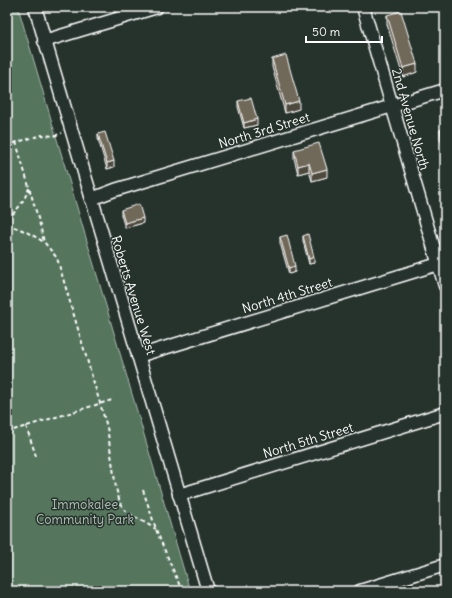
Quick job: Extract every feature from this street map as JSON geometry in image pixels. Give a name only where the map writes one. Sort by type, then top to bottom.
[{"type":"street","name":"Roberts Avenue West","points":[[34,7],[208,591]]},
{"type":"street","points":[[44,41],[157,7]]},
{"type":"street","name":"2nd Avenue North","points":[[363,7],[392,106],[442,263],[445,286]]},
{"type":"street","name":"North 3rd Street","points":[[91,199],[115,190],[445,90]]},
{"type":"street","name":"North 4th Street","points":[[138,356],[442,263]]},
{"type":"street","name":"North 5th Street","points":[[180,495],[445,412]]},
{"type":"street","points":[[360,591],[445,565]]},
{"type":"path","points":[[7,139],[8,145],[42,135],[54,136],[63,133]]},
{"type":"path","points":[[16,142],[44,242]]},
{"type":"path","points":[[7,219],[21,205],[29,188]]},
{"type":"path","points":[[7,225],[16,227],[44,242],[57,258],[108,427],[116,488],[120,503],[130,514],[156,529]]},
{"type":"path","points":[[7,432],[112,400]]},
{"type":"path","points":[[26,426],[36,456]]},
{"type":"path","points":[[143,490],[156,529],[182,591]]},
{"type":"green space","name":"Immokalee Community Park","points":[[7,7],[18,7],[190,591],[7,591]]},
{"type":"building","points":[[401,11],[417,64],[403,68],[387,15]]},
{"type":"building","points":[[286,55],[299,101],[285,105],[272,59]]},
{"type":"building","points":[[251,98],[257,119],[244,123],[238,101]]},
{"type":"building","points":[[445,128],[445,144],[440,130]]},
{"type":"building","points":[[105,132],[114,161],[107,163],[98,134]]},
{"type":"building","points":[[319,143],[327,169],[312,173],[309,163],[298,166],[294,150]]},
{"type":"building","points":[[139,204],[143,218],[125,223],[121,210]]},
{"type":"building","points":[[308,234],[314,257],[309,259],[303,236]]},
{"type":"building","points":[[287,235],[295,266],[289,268],[280,237]]}]
